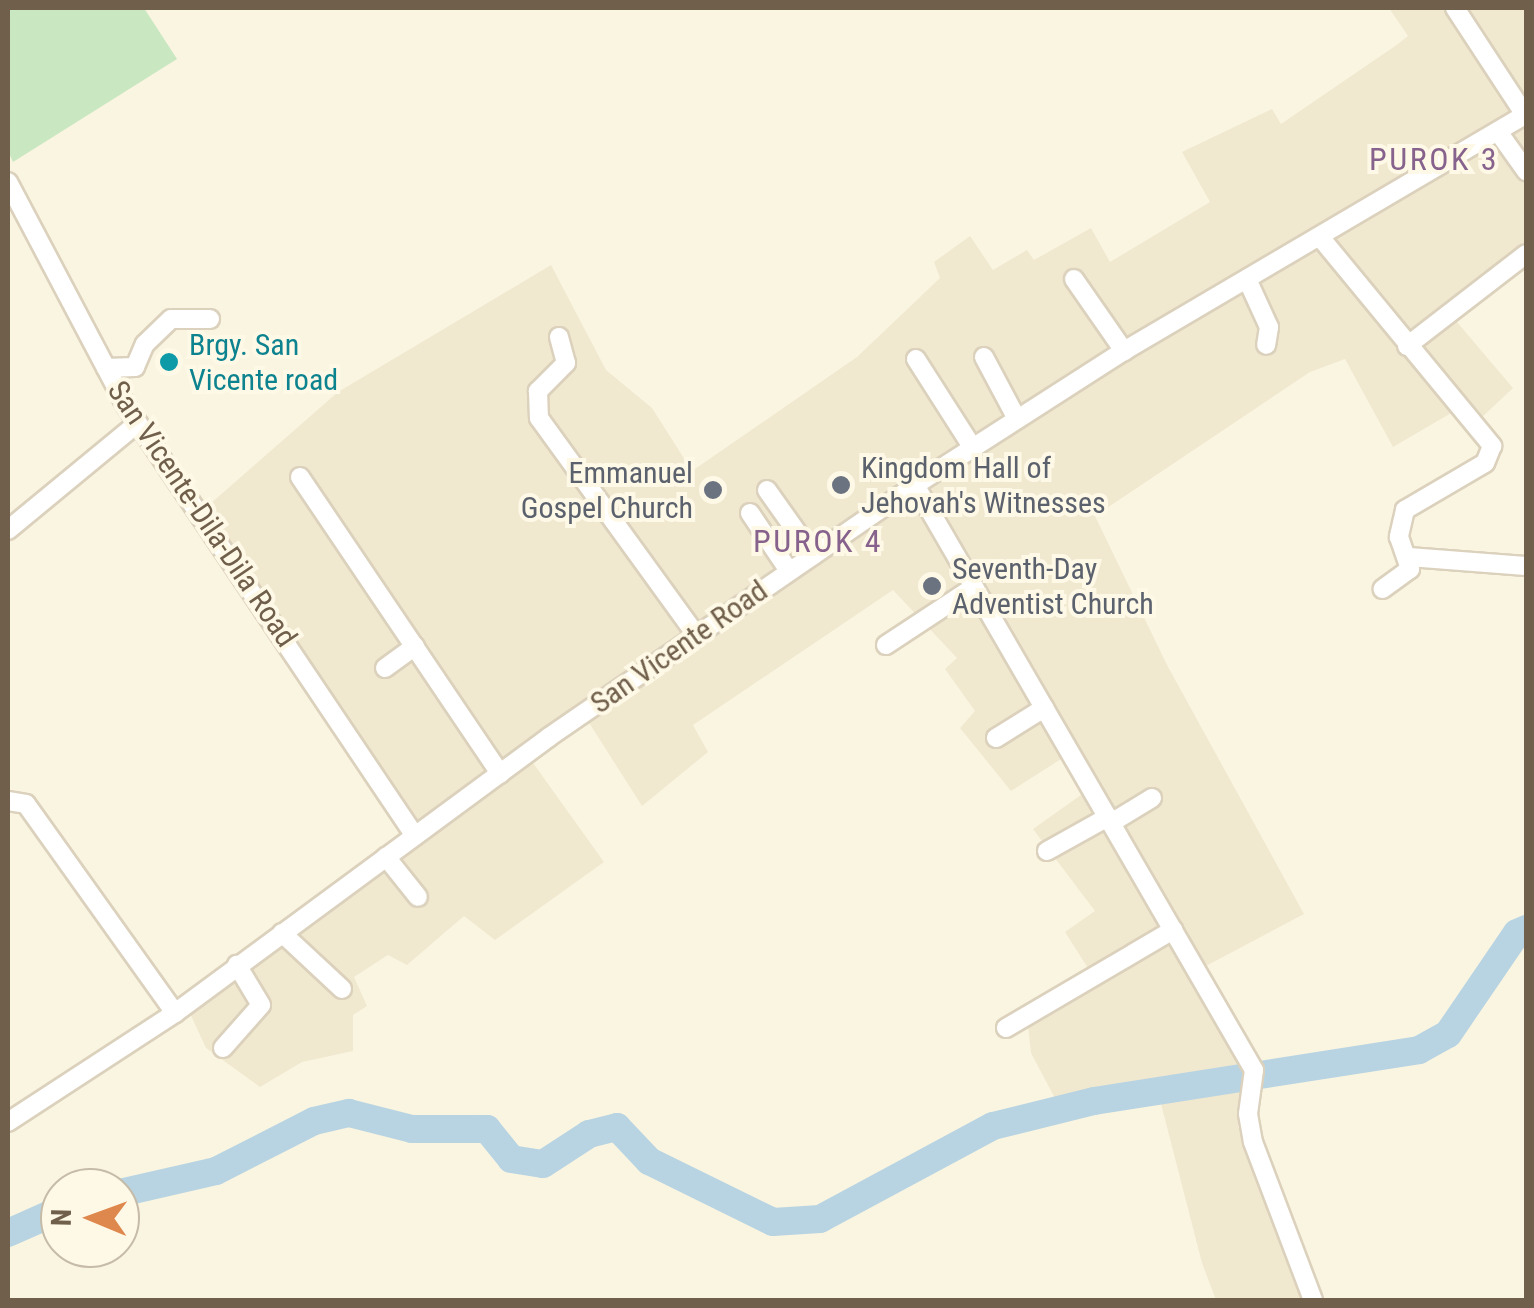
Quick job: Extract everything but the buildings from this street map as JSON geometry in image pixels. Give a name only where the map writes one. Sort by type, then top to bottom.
[{"type":"street","points":[[1455,8],[1526,114]]},
{"type":"street","name":"San Vicente Road","points":[[8,1122],[175,1012],[500,774],[915,484],[1124,351],[1526,114]]},
{"type":"street","points":[[1499,132],[1526,171]]},
{"type":"street","name":"San Vicente-Dila-Dila Road","points":[[8,182],[138,423],[415,836]]},
{"type":"street","points":[[1320,236],[1492,446],[1486,463],[1405,510],[1400,537],[1408,557],[1406,576],[1382,589]]},
{"type":"street","points":[[1407,346],[1526,254]]},
{"type":"street","points":[[1074,278],[1124,351]]},
{"type":"street","points":[[1246,279],[1268,324],[1266,345]]},
{"type":"street","points":[[106,368],[135,366],[144,344],[171,319],[210,319]]},
{"type":"street","points":[[559,337],[566,363],[538,392],[539,418],[696,635]]},
{"type":"street","points":[[984,357],[1017,419]]},
{"type":"street","points":[[916,359],[972,448]]},
{"type":"street","points":[[8,530],[138,423]]},
{"type":"street","points":[[300,477],[500,774]]},
{"type":"street","points":[[915,484],[1254,1070],[1248,1114],[1259,1164],[1313,1300]]},
{"type":"street","points":[[768,490],[813,555]]},
{"type":"street","points":[[750,514],[790,571]]},
{"type":"street","points":[[1408,557],[1526,566]]},
{"type":"street","points":[[886,645],[974,587]]},
{"type":"street","points":[[385,668],[416,646]]},
{"type":"street","points":[[996,738],[1044,708]]},
{"type":"street","points":[[1048,851],[1152,798]]},
{"type":"street","points":[[8,801],[26,804],[175,1012]]},
{"type":"street","points":[[386,858],[418,897]]},
{"type":"street","points":[[1006,1028],[1173,930]]},
{"type":"street","points":[[282,933],[342,989]]},
{"type":"street","points":[[223,1048],[261,1005],[237,965]]},
{"type":"shaded area","points":[[1389,8],[1453,8],[1524,108],[1048,399],[415,832],[202,511],[338,392],[551,265],[606,370],[652,408],[692,471],[857,357],[940,278],[934,262],[970,236],[993,270],[1027,250],[1034,260],[1091,228],[1110,262],[1210,202],[1182,152],[1272,109],[1281,124],[1398,44],[1408,36]]},
{"type":"shaded area","points":[[1462,8],[1526,8],[1526,100]]},
{"type":"shaded area","points":[[1526,115],[1526,246],[1451,315],[1513,388],[1479,420],[1325,236]]},
{"type":"shaded area","points":[[1320,235],[1458,409],[1393,447],[1345,359],[1310,372],[1095,516],[1167,665],[1304,914],[1204,967],[919,487]]},
{"type":"shaded area","points":[[917,493],[1072,752],[1011,791],[960,728],[975,711],[945,669],[957,658],[893,590],[693,725],[708,752],[642,806],[586,718]]},
{"type":"shaded area","points":[[528,756],[604,862],[495,940],[464,916],[407,965],[388,955],[354,977],[367,1006],[353,1015],[353,1051],[302,1062],[260,1087],[206,1048],[187,1007]]},
{"type":"shaded area","points":[[1088,790],[1246,1072],[1057,1102],[1031,1053],[1027,1016],[1093,976],[1065,932],[1095,911],[1033,829]]},
{"type":"shaded area","points":[[1241,1082],[1238,1126],[1305,1300],[1216,1300],[1202,1263],[1159,1096]]},
{"type":"green space","points":[[8,8],[144,8],[177,59],[13,162],[8,151]]},
{"type":"waterway","points":[[140,1188],[216,1171],[314,1121],[349,1113],[412,1129],[487,1129],[511,1159],[543,1164],[589,1134],[617,1127],[649,1161],[773,1222],[820,1219],[993,1126],[1094,1101],[1419,1050],[1448,1034],[1517,933],[1526,929]]},
{"type":"waterway","points":[[8,1233],[40,1219]]},
{"type":"place","name":"Brgy. San Vicente road","points":[[169,362]]},
{"type":"place","name":"Kingdom Hall of Jehovah's Witnesses","points":[[841,485]]},
{"type":"place","name":"Emmanuel Gospel Church","points":[[713,490]]},
{"type":"place","name":"Seventh-Day Adventist Church","points":[[932,586]]},
{"type":"district","name":"PUROK 3","points":[[1434,159]]},
{"type":"district","name":"PUROK 4","points":[[818,541]]}]
